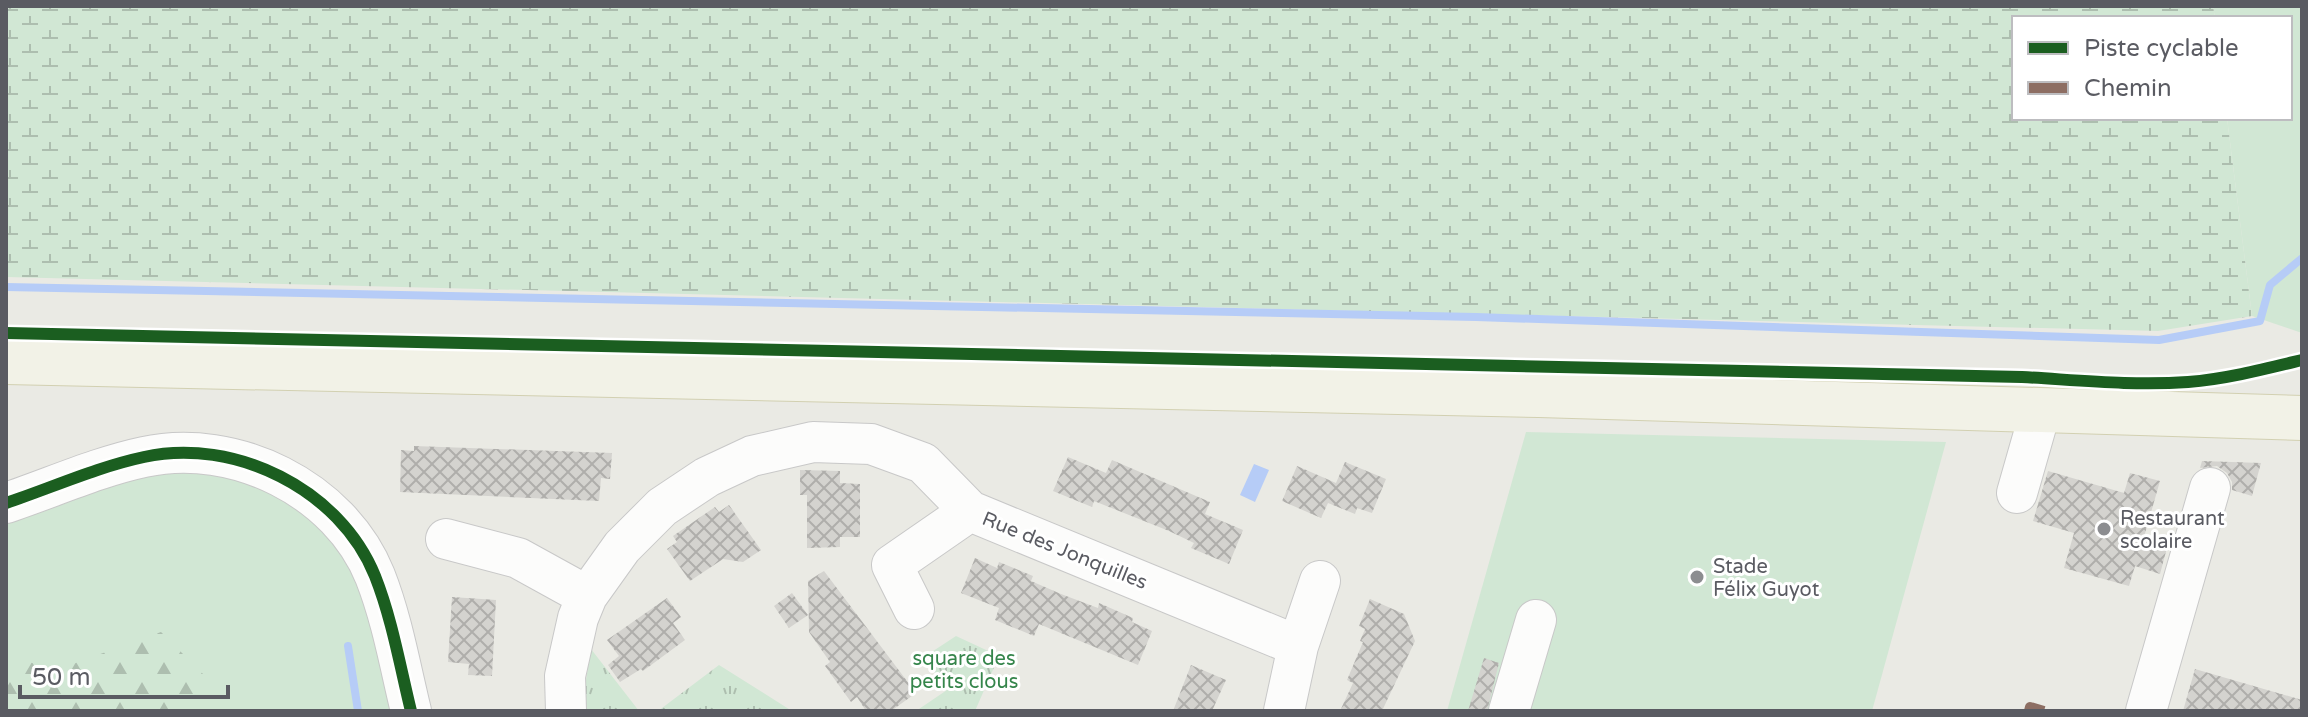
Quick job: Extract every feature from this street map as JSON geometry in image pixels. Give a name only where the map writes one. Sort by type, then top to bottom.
[{"type":"main road","points":[[6,362],[1325,390],[2302,418]]},
{"type":"main road","points":[[2246,414],[2302,391]]},
{"type":"street","points":[[2017,493],[2041,409]]},
{"type":"street","name":"Rue des Jonquilles","points":[[566,711],[565,676],[578,618],[587,596],[622,547],[662,507],[707,477],[752,456],[813,442],[871,444],[923,463],[970,511],[1298,646]]},
{"type":"street","points":[[6,503],[146,456],[178,453],[207,454],[253,464],[292,482],[342,525],[374,574],[391,626],[411,711]]},
{"type":"street","points":[[2146,711],[2210,488]]},
{"type":"street","points":[[914,609],[892,565],[970,511]]},
{"type":"street","points":[[446,539],[518,558],[587,596]]},
{"type":"street","points":[[1284,711],[1298,646],[1320,581]]},
{"type":"street","points":[[1509,711],[1536,620]]},
{"type":"green space","points":[[6,6],[2213,6],[2215,16],[2012,16],[2012,120],[2227,120],[2252,316],[2158,331],[6,277]]},
{"type":"green space","points":[[2213,6],[2302,6],[2302,333],[2252,316],[2227,120],[2292,120],[2292,16],[2215,16]]},
{"type":"green space","name":"Stade Félix Guyot","points":[[1526,432],[1946,442],[1872,711],[1447,711]]},
{"type":"green space","points":[[198,466],[260,480],[312,514],[366,591],[397,711],[6,711],[6,516],[129,473]]},
{"type":"green space","points":[[161,632],[207,678],[200,711],[6,711],[6,657],[59,669]]},
{"type":"green space","name":"square des petits clous","points":[[956,636],[999,656],[975,711],[916,711],[947,690],[924,657]]},
{"type":"green space","points":[[591,649],[639,711],[587,711],[584,692]]},
{"type":"green space","points":[[719,665],[792,711],[658,711]]},
{"type":"water","points":[[1254,464],[1269,470],[1255,502],[1240,495]]},
{"type":"building","points":[[414,446],[612,453],[610,479],[601,478],[599,501],[400,492],[401,450],[414,451]]},
{"type":"building","points":[[1068,457],[1106,473],[1112,460],[1210,502],[1205,514],[1243,530],[1229,564],[1191,548],[1194,543],[1169,531],[1094,501],[1092,507],[1053,491]]},
{"type":"building","points":[[2202,461],[2261,463],[2252,496],[2232,490],[2227,473],[2217,466],[2200,468]]},
{"type":"building","points":[[1345,462],[1386,479],[1372,513],[1357,508],[1355,514],[1328,503],[1321,518],[1282,501],[1297,466],[1336,483]]},
{"type":"building","points":[[800,470],[840,471],[840,483],[860,484],[860,537],[840,537],[840,547],[807,548],[807,495],[800,495]]},
{"type":"building","name":"Restaurant scolaire","points":[[2048,471],[2124,493],[2130,473],[2160,481],[2144,537],[2168,544],[2160,574],[2135,566],[2129,586],[2064,568],[2074,533],[2033,521]]},
{"type":"building","points":[[729,505],[761,550],[743,562],[723,559],[690,581],[667,549],[677,542],[673,536],[715,507],[719,512]]},
{"type":"building","points":[[975,558],[997,568],[999,562],[1033,576],[1031,581],[1061,594],[1098,608],[1099,603],[1133,618],[1132,622],[1152,631],[1138,665],[1039,624],[1034,636],[995,620],[999,608],[961,593]]},
{"type":"building","points":[[824,571],[916,693],[891,711],[866,711],[857,697],[851,702],[825,666],[830,662],[809,632],[808,581]]},
{"type":"building","points":[[792,593],[808,615],[789,628],[774,606]]},
{"type":"building","points":[[452,597],[496,600],[492,676],[468,675],[469,664],[448,662]]},
{"type":"building","points":[[667,598],[681,617],[673,623],[685,640],[643,671],[641,669],[620,682],[608,665],[619,656],[607,640]]},
{"type":"building","points":[[1370,599],[1404,614],[1415,641],[1382,711],[1340,711],[1353,683],[1347,680],[1363,642],[1360,641],[1365,629],[1359,626]]},
{"type":"building","points":[[1484,658],[1499,663],[1487,711],[1468,711]]},
{"type":"building","points":[[1191,665],[1226,680],[1212,711],[1173,711]]},
{"type":"building","points":[[2195,669],[2302,700],[2302,711],[2183,711]]},
{"type":"waterway","points":[[6,287],[1476,317],[2159,340],[2260,321],[2270,285],[2301,259]]},
{"type":"waterway","points":[[348,646],[358,711]]},
{"type":"marked path","points":[[2029,711],[2030,707],[2044,711]]},
{"type":"cycle path","points":[[6,333],[2022,377],[2147,383],[2217,379],[2302,360]]},
{"type":"cycle path","points":[[6,503],[109,466],[178,453],[213,455],[247,463],[280,476],[310,495],[337,518],[359,545],[375,576],[386,609],[411,711]]},
{"type":"place","name":"Restaurant scolaire","points":[[2104,529]]},
{"type":"place","name":"Stade Félix Guyot","points":[[1697,577]]}]
